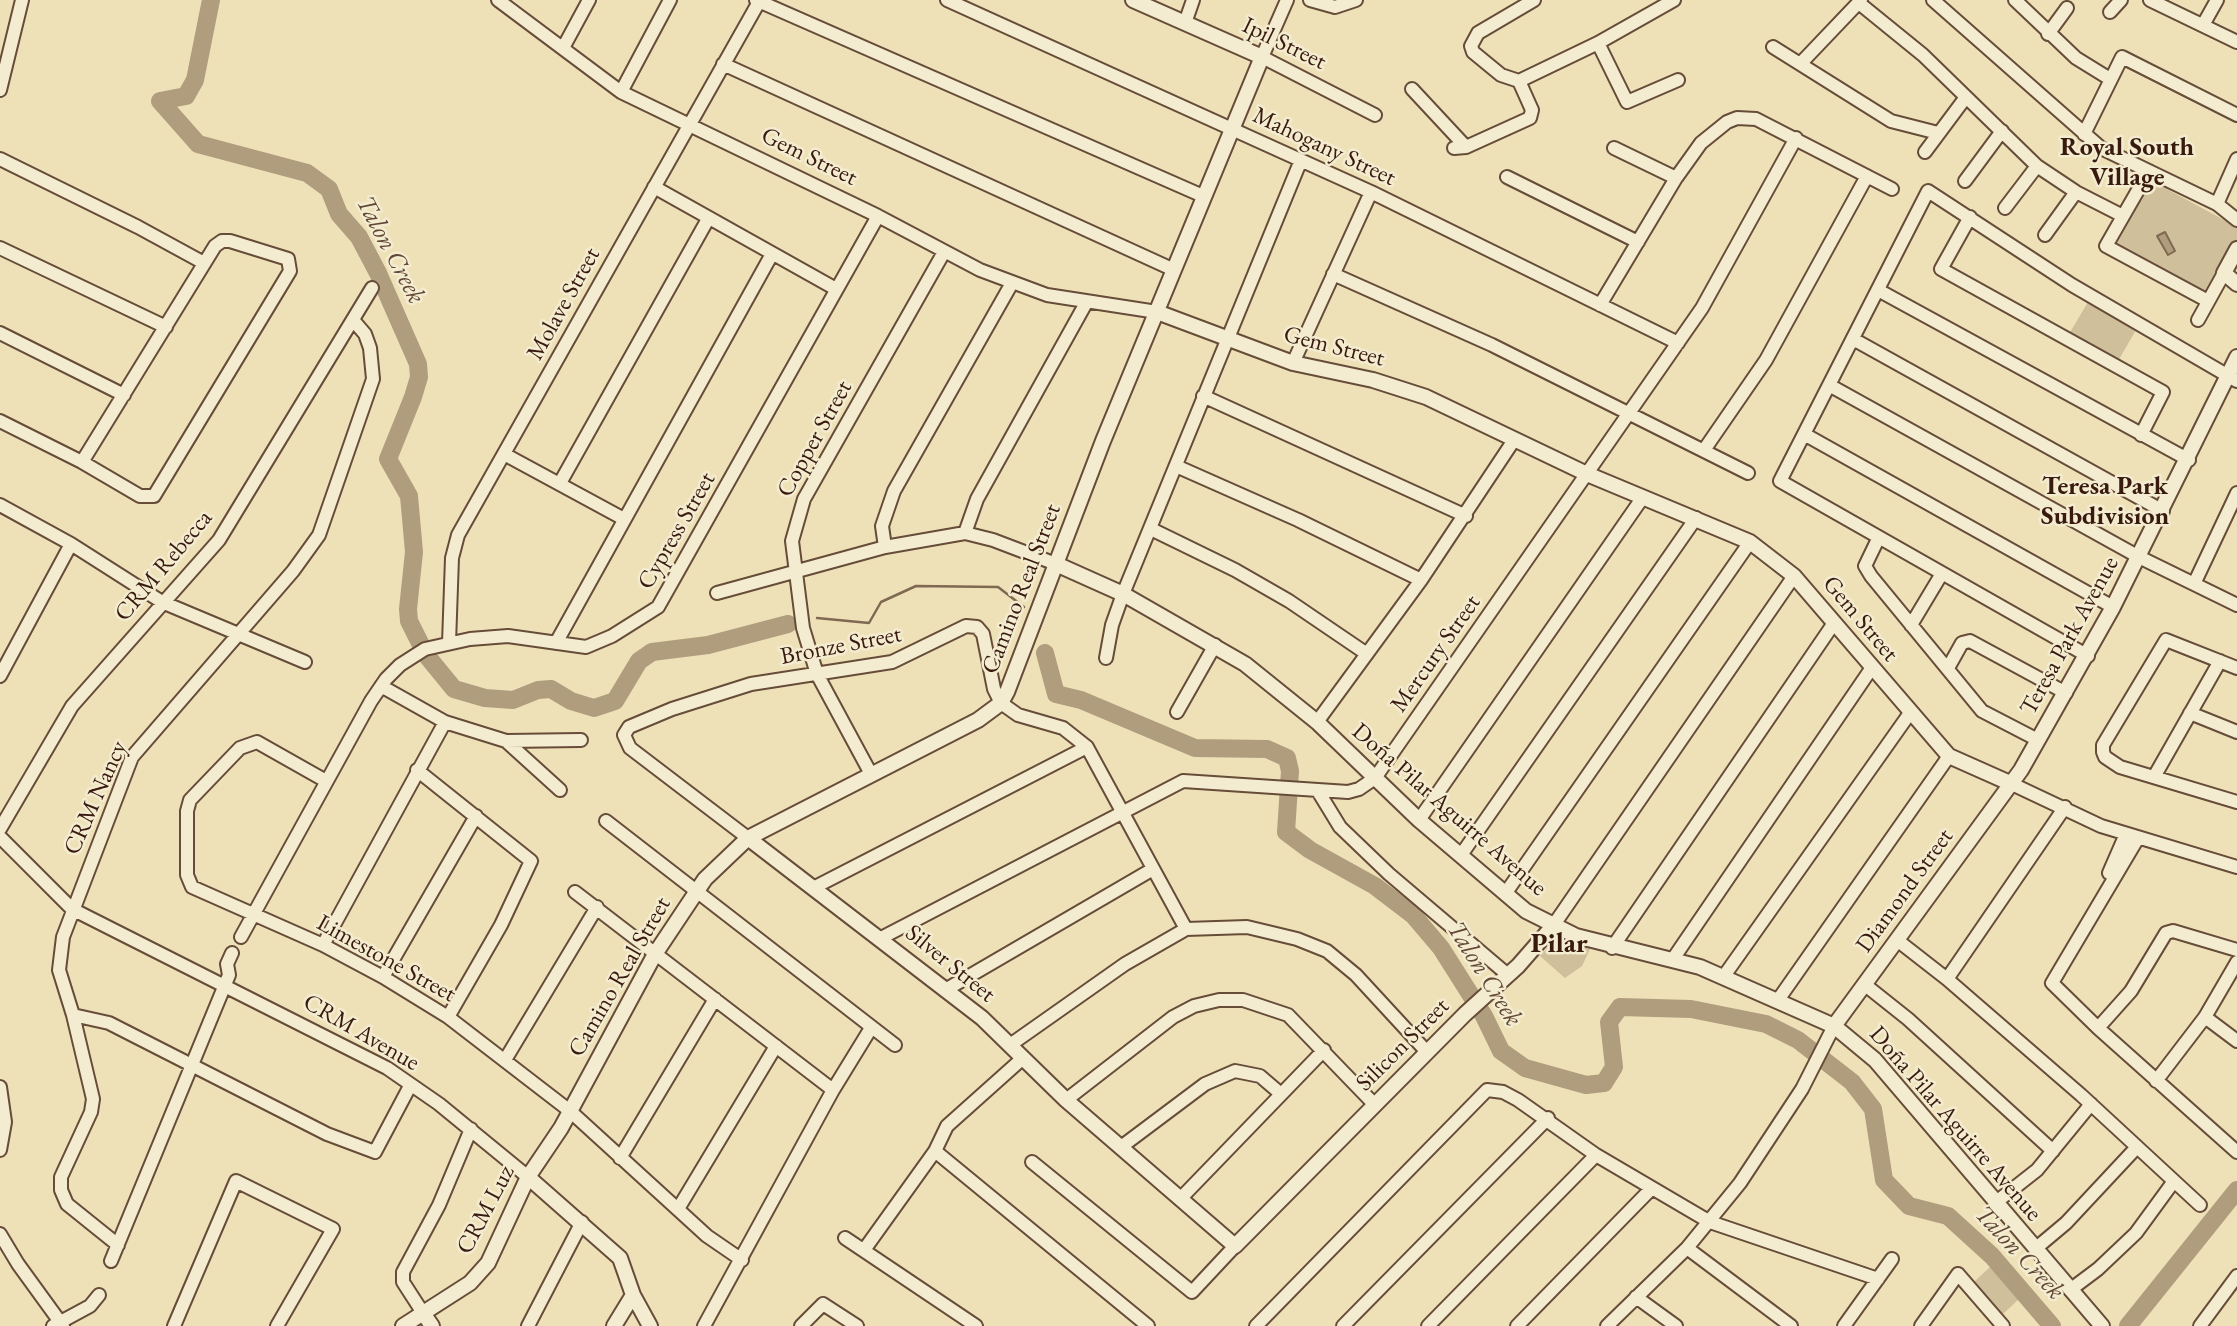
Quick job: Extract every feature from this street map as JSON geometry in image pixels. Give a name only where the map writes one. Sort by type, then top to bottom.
[{"type":"street","points":[[0,90],[22,0]]},
{"type":"street","name":"Gem Street","points":[[499,0],[621,92],[1012,283],[1086,303],[1157,312],[1293,363],[1373,380],[1426,397],[1587,474],[1750,542],[1794,576],[1871,669],[1950,756],[2066,807],[2101,826],[2237,867]]},
{"type":"street","points":[[563,48],[589,0]]},
{"type":"street","points":[[621,92],[670,0]]},
{"type":"street","points":[[759,0],[1203,196]]},
{"type":"street","name":"Molave Street","points":[[449,643],[454,547],[458,535],[759,0]]},
{"type":"street","name":"Mahogany Street","points":[[947,0],[1371,192],[1678,343]]},
{"type":"street","name":"Ipil Street","points":[[1133,0],[1262,57],[1375,115]]},
{"type":"street","points":[[1185,23],[1193,0]]},
{"type":"street","name":"Camino Real Street","points":[[549,1147],[655,954],[697,891],[748,838],[978,720],[1000,703],[1172,269],[1287,0]]},
{"type":"street","points":[[1310,0],[1335,7],[1356,0]]},
{"type":"street","points":[[1534,0],[1478,33],[1471,46],[1473,52],[1502,75],[1519,81],[1598,43],[1674,0]]},
{"type":"street","points":[[1933,0],[2101,148],[2217,204],[2237,220]]},
{"type":"street","points":[[2015,0],[2048,34],[2087,67],[2110,79]]},
{"type":"street","points":[[2110,12],[2120,0]]},
{"type":"street","points":[[2150,0],[2237,42]]},
{"type":"street","points":[[2203,25],[2217,0]]},
{"type":"street","points":[[1801,63],[1860,1],[1923,55],[2037,166],[2076,192],[2123,216]]},
{"type":"street","points":[[2048,34],[2067,8]]},
{"type":"street","points":[[1598,43],[1627,102],[1678,80]]},
{"type":"street","points":[[1773,47],[1891,121],[1938,133]]},
{"type":"street","points":[[2084,134],[2122,57],[2237,115]]},
{"type":"street","points":[[723,64],[1172,269]]},
{"type":"street","points":[[1412,89],[1460,148],[1530,118],[1532,110],[1519,81]]},
{"type":"street","points":[[1925,152],[1966,97]]},
{"type":"street","points":[[1600,305],[1676,178],[1714,131],[1737,118],[1756,119],[1892,189]]},
{"type":"street","points":[[1965,181],[2002,131]]},
{"type":"street","name":"Mercury Street","points":[[1375,778],[1702,308],[1796,138]]},
{"type":"street","points":[[1614,148],[1676,178]]},
{"type":"street","points":[[0,159],[204,263]]},
{"type":"street","points":[[2217,204],[2237,159]]},
{"type":"street","points":[[1106,658],[1112,625],[1124,594],[1301,160]]},
{"type":"street","points":[[2006,208],[2037,166]]},
{"type":"street","points":[[2149,171],[2106,246],[2208,301]]},
{"type":"street","points":[[1704,450],[1766,360],[1867,176]]},
{"type":"street","points":[[1507,177],[1638,242]]},
{"type":"street","points":[[654,187],[836,289]]},
{"type":"street","points":[[2088,656],[1941,575],[1780,481],[1928,191],[2072,285],[2233,378]]},
{"type":"street","points":[[1293,363],[1371,192]]},
{"type":"street","points":[[2045,235],[2076,192]]},
{"type":"street","name":"Cypress Street","points":[[241,937],[381,685],[409,659],[425,649],[449,643],[508,636],[586,647],[658,607],[878,216]]},
{"type":"street","points":[[1970,217],[1941,269],[2163,392],[2141,435]]},
{"type":"street","points":[[560,483],[708,219]]},
{"type":"street","points":[[0,421],[82,462],[140,496],[150,498],[165,481],[290,271],[291,262],[285,257],[222,241],[204,263],[82,462]]},
{"type":"street","points":[[0,248],[166,327]]},
{"type":"street","points":[[2198,320],[2237,249]]},
{"type":"street","name":"Copper Street","points":[[871,774],[817,674],[803,628],[792,541],[804,499],[944,252]]},
{"type":"street","points":[[556,643],[772,254]]},
{"type":"street","points":[[2224,273],[2237,284]]},
{"type":"street","points":[[1333,274],[1492,345],[1629,416],[1748,473]]},
{"type":"street","points":[[885,547],[882,526],[894,491],[1012,283]]},
{"type":"street","name":"CRM Rebecca","points":[[0,829],[72,706],[219,540],[372,288]]},
{"type":"street","points":[[1878,290],[2189,460]]},
{"type":"street","points":[[965,533],[977,499],[1086,303]]},
{"type":"street","name":"CRM Nancy","points":[[118,1245],[67,1204],[61,1190],[61,1177],[91,1112],[93,1099],[58,958],[72,909],[132,757],[293,572],[319,535],[373,379],[370,348],[365,334],[354,320]]},
{"type":"street","points":[[0,333],[124,395]]},
{"type":"street","points":[[1853,339],[2163,511]]},
{"type":"street","name":"Teresa Park Avenue","points":[[2012,784],[2088,656],[2233,378],[2237,357]]},
{"type":"street","points":[[1829,385],[2139,557],[2237,605]]},
{"type":"street","points":[[1203,396],[1466,516]]},
{"type":"street","points":[[1804,434],[2113,607]]},
{"type":"street","points":[[1317,722],[1466,516],[1514,440]]},
{"type":"street","points":[[504,454],[624,519]]},
{"type":"street","points":[[1176,466],[1309,525],[1421,580]]},
{"type":"street","points":[[2193,584],[2237,493]]},
{"type":"street","points":[[1419,820],[1643,497]]},
{"type":"street","points":[[0,505],[71,544],[162,602],[305,662]]},
{"type":"street","points":[[1461,855],[1696,519]]},
{"type":"street","points":[[1151,529],[1257,583],[1367,654]]},
{"type":"street","name":"Doña Pilar Aguirre Avenue","points":[[717,593],[885,547],[965,533],[993,540],[1056,564],[1124,594],[1215,645],[1270,683],[1317,722],[1419,820],[1505,894],[1553,926],[1612,948],[1673,959],[1724,976],[1834,1026],[1875,1060],[2102,1326]]},
{"type":"street","points":[[1878,539],[1866,559],[1867,572],[1982,711],[2038,740]]},
{"type":"street","points":[[1505,894],[1750,542]]},
{"type":"street","points":[[0,676],[71,544]]},
{"type":"street","points":[[1911,625],[1941,575]]},
{"type":"street","name":"Silicon Street","points":[[1032,1162],[1192,1292],[1427,1052],[1508,975],[1553,926],[1794,576]]},
{"type":"street","points":[[1612,948],[1834,623]]},
{"type":"street","name":"Bronze Street","points":[[624,735],[637,723],[751,684],[892,662],[966,626],[977,627],[984,634],[994,689],[1000,703]]},
{"type":"street","points":[[2237,668],[2166,640],[2103,745],[2105,757],[2120,767],[2237,802]]},
{"type":"street","points":[[1948,668],[1962,643],[1970,641],[2066,693]]},
{"type":"street","points":[[1177,712],[1215,645]]},
{"type":"street","points":[[2154,777],[2220,661]]},
{"type":"street","points":[[1673,959],[1871,669]]},
{"type":"street","points":[[381,685],[445,722],[506,741],[581,740]]},
{"type":"street","points":[[1000,703],[1018,715],[1063,728],[1087,747],[1186,929]]},
{"type":"street","points":[[1724,976],[1910,713]]},
{"type":"street","points":[[2190,713],[2237,732]]},
{"type":"street","points":[[323,945],[445,722]]},
{"type":"street","name":"Silver Street","points":[[624,735],[630,748],[947,989],[1066,1100],[1236,1246]]},
{"type":"street","points":[[506,741],[560,790]]},
{"type":"street","name":"Limestone Street","points":[[326,781],[263,745],[250,742],[240,748],[190,800],[187,822],[188,883],[197,891],[323,945],[383,977],[448,1017],[570,1111],[707,1236],[742,1260]]},
{"type":"street","points":[[814,887],[1087,747]]},
{"type":"street","points":[[1778,1000],[1950,756]]},
{"type":"street","points":[[417,770],[531,861],[501,925],[448,1017]]},
{"type":"street","points":[[881,938],[1183,781],[1348,792],[1359,789],[1375,778]]},
{"type":"street","name":"Diamond Street","points":[[1834,1026],[2012,784]]},
{"type":"street","points":[[1318,791],[1340,827],[1389,874],[1508,975]]},
{"type":"street","points":[[1947,979],[2066,807]]},
{"type":"street","points":[[383,977],[476,816]]},
{"type":"street","points":[[606,821],[895,1045]]},
{"type":"street","points":[[2132,836],[2052,982],[2098,1028],[2237,1152]]},
{"type":"street","name":"CRM Avenue","points":[[0,837],[72,909],[387,1068],[471,1129],[582,1222],[620,1258],[633,1295],[650,1326]]},
{"type":"street","points":[[947,989],[1153,869]]},
{"type":"street","points":[[575,892],[833,1090]]},
{"type":"street","points":[[505,1060],[597,907]]},
{"type":"street","points":[[1010,1045],[1125,964],[1186,929],[1247,928],[1297,939],[1327,951],[1356,975],[1427,1052]]},
{"type":"street","points":[[2098,1028],[2131,991],[2166,933],[2173,931],[2237,950]]},
{"type":"street","points":[[1897,940],[1947,979],[2091,1104],[2200,1205]]},
{"type":"street","points":[[111,1261],[230,972],[227,964],[232,953]]},
{"type":"street","points":[[2156,1081],[2205,1017],[2237,962]]},
{"type":"street","points":[[1864,984],[1908,1019],[2053,1151]]},
{"type":"street","points":[[620,1158],[715,999]]},
{"type":"street","points":[[1066,1100],[1172,1017],[1194,1006],[1219,1000],[1243,1000],[1288,1015],[1375,1105]]},
{"type":"street","points":[[73,1014],[109,1024],[327,1135],[375,1152],[410,1086]]},
{"type":"street","points":[[2205,1017],[2237,1041]]},
{"type":"street","points":[[1607,1326],[1687,1248],[1740,1183],[1803,1085],[1834,1026]]},
{"type":"street","points":[[704,1326],[833,1090],[872,1028]]},
{"type":"street","points":[[678,1209],[776,1046]]},
{"type":"street","points":[[1182,1197],[1324,1050]]},
{"type":"street","points":[[864,1250],[936,1151],[953,1119],[1023,1058]]},
{"type":"street","points":[[1121,1147],[1205,1084],[1234,1070],[1260,1076],[1281,1094]]},
{"type":"street","points":[[0,1087],[5,1122],[0,1150]]},
{"type":"street","points":[[1256,1326],[1487,1090],[1503,1092],[1548,1118],[1596,1155],[1710,1222],[1878,1279]]},
{"type":"street","points":[[1995,1203],[2026,1180],[2091,1104]]},
{"type":"street","points":[[1343,1326],[1548,1118]]},
{"type":"street","points":[[432,1326],[403,1282],[402,1272],[439,1205],[471,1129]]},
{"type":"street","name":"CRM Luz","points":[[403,1326],[470,1283],[488,1264],[528,1177],[549,1147]]},
{"type":"street","points":[[2035,1249],[2066,1223],[2137,1147]]},
{"type":"street","points":[[936,1151],[1148,1326]]},
{"type":"street","points":[[1428,1326],[1596,1155]]},
{"type":"street","points":[[174,1326],[236,1181],[333,1229],[277,1326]]},
{"type":"street","points":[[2070,1290],[2098,1269],[2136,1233],[2174,1181]]},
{"type":"street","points":[[1517,1326],[1652,1188]]},
{"type":"street","points":[[528,1326],[582,1222]]},
{"type":"street","points":[[0,1234],[59,1324],[90,1306],[99,1296]]},
{"type":"street","points":[[845,1238],[976,1326]]},
{"type":"street","points":[[1687,1248],[1791,1326]]},
{"type":"street","points":[[1844,1326],[1892,1259]]},
{"type":"street","points":[[1921,1326],[1958,1274],[2003,1326]]},
{"type":"street","points":[[2200,1326],[2237,1276]]},
{"type":"street","points":[[614,1326],[633,1295]]},
{"type":"street","points":[[1636,1297],[1676,1326]]},
{"type":"street","points":[[801,1326],[823,1304],[857,1326]]},
{"type":"shaded area","points":[[2152,181],[2237,227],[2237,239],[2207,294],[2115,247]]},
{"type":"shaded area","points":[[2165,232],[2175,251],[2168,255],[2157,236]]},
{"type":"shaded area","points":[[2088,302],[2136,330],[2118,361],[2069,334]]},
{"type":"shaded area","points":[[1556,938],[1590,949],[1582,966],[1565,978],[1540,956]]},
{"type":"shaded area","points":[[1991,1266],[2020,1298],[2003,1314],[1974,1282]]},
{"type":"waterway","name":"Talon Creek","points":[[211,0],[195,80],[186,96],[160,101],[198,144],[307,173],[329,189],[339,214],[359,237],[378,273],[418,364],[419,377],[413,397],[388,459],[409,496],[414,552],[408,609],[409,621],[421,645]]},
{"type":"waterway","name":"Talon Creek","points":[[817,618],[869,623],[881,602],[916,586],[998,587],[1024,607]]},
{"type":"waterway","name":"Talon Creek","points":[[427,656],[454,689],[485,698],[513,700],[538,690],[551,689],[571,701],[594,708],[615,701],[639,661],[652,652],[708,645],[788,624]]},
{"type":"waterway","name":"Talon Creek","points":[[1045,653],[1056,694],[1081,700],[1195,748],[1267,749],[1287,758],[1290,771],[1286,832],[1310,850],[1375,886],[1413,915],[1441,948],[1484,1016],[1501,1051],[1525,1068],[1586,1085],[1604,1083],[1614,1067],[1609,1022],[1620,1007],[1691,1009],[1766,1024],[1798,1040],[1852,1082],[1873,1109],[1884,1180],[1909,1206],[1948,1216],[1992,1256],[2052,1326]]},
{"type":"waterway","name":"Talon Creek","points":[[2128,1326],[2237,1190]]},
{"type":"district","name":"Royal South Village","points":[[2127,163]]},
{"type":"district","name":"Teresa Park Subdivision","points":[[2105,502]]},
{"type":"district","name":"Pilar","points":[[1559,944]]}]
